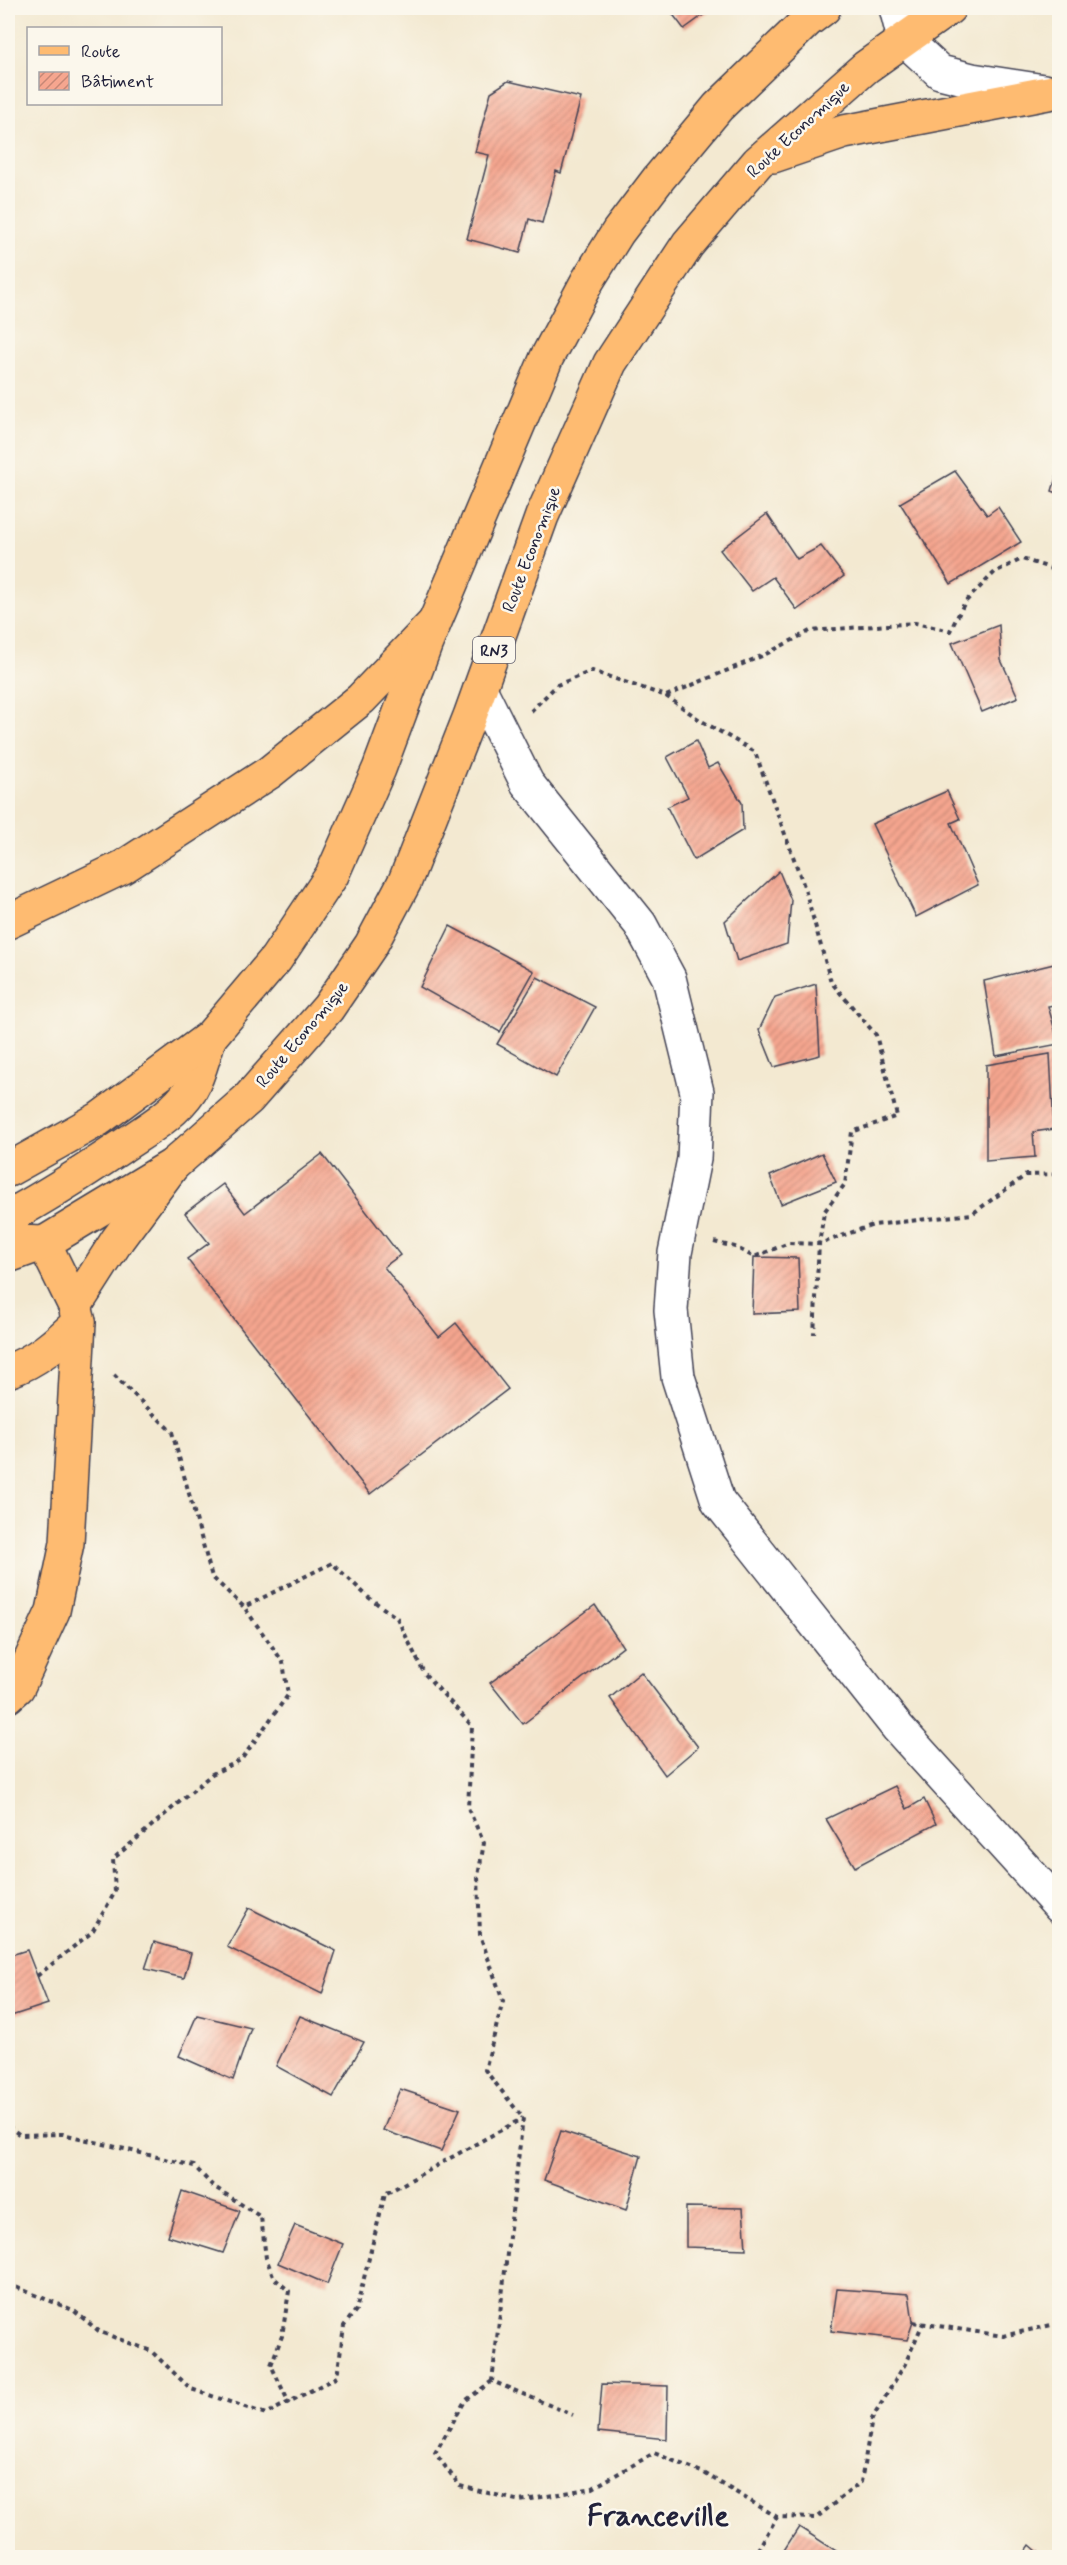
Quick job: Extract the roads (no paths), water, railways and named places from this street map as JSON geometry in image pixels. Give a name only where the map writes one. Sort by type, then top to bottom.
[{"type":"main road","points":[[8,1170],[99,1119],[210,1037],[276,959],[332,875],[379,769],[434,623],[547,357],[588,280],[618,232],[658,178],[718,107],[808,20],[824,8]]},
{"type":"main road","name":"Route Economique","points":[[8,1256],[44,1243],[173,1165],[248,1099],[328,1008],[371,945],[405,880],[480,688],[542,516],[610,363],[688,244],[758,162],[866,67],[949,8]]},
{"type":"main road","points":[[758,162],[844,132],[1056,91]]},
{"type":"main road","points":[[8,922],[123,867],[270,772],[361,699],[434,623]]},
{"type":"main road","points":[[8,1217],[45,1197],[159,1121],[178,1105],[192,1087],[210,1037]]},
{"type":"main road","points":[[8,1371],[26,1365],[55,1346],[77,1314],[118,1239],[173,1165]]},
{"type":"main road","points":[[8,1241],[44,1243],[77,1314],[68,1543],[53,1611],[18,1687],[8,1696]]},
{"type":"street","points":[[896,8],[904,39],[940,72],[1016,88],[1056,91]]},
{"type":"street","points":[[480,688],[527,783],[640,924],[669,978],[697,1092],[693,1159],[678,1233],[670,1310],[678,1377],[718,1501],[898,1728],[1059,1907]]},
{"type":"district","name":"Franceville","points":[[658,2515]]}]
